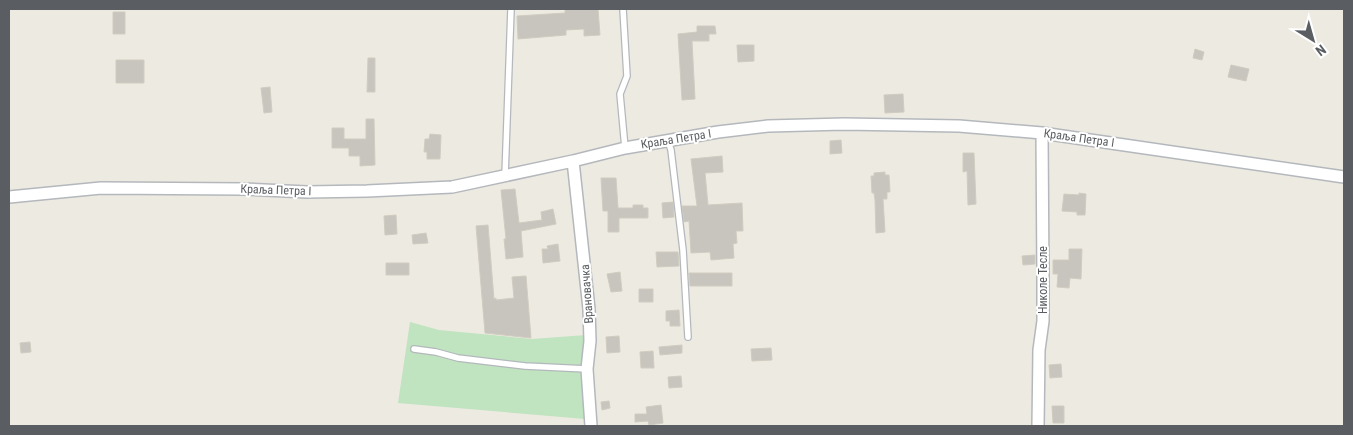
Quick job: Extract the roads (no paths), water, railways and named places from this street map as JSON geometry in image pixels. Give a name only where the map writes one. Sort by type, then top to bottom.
[{"type":"street","name":"Краља Петра I","points":[[9,196],[101,188],[367,191],[452,187],[574,161],[624,148],[768,126],[959,126],[1042,133],[1344,177]]},
{"type":"street","name":"Николе Тесле","points":[[1038,426],[1043,277],[1042,133]]},
{"type":"street","name":"Врановачка","points":[[574,161],[589,309],[590,341],[587,369],[591,426]]},
{"type":"lane","points":[[505,176],[511,9]]},
{"type":"lane","points":[[623,9],[627,76],[620,94],[624,148]]},
{"type":"lane","points":[[668,141],[671,150],[683,250],[688,337]]},
{"type":"lane","points":[[414,349],[458,358],[525,366],[587,369]]}]
